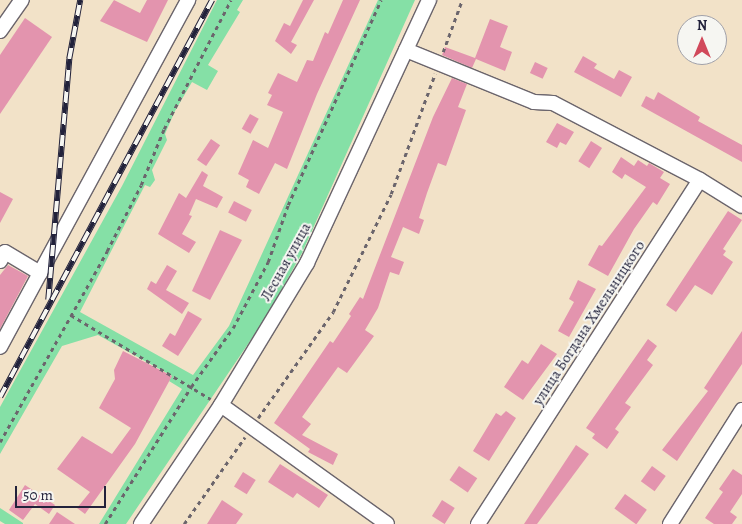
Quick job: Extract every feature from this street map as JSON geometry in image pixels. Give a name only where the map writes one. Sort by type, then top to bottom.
[{"type":"street","points":[[0,31],[22,0]]},
{"type":"street","points":[[0,347],[188,0]]},
{"type":"street","name":"Лесная улица","points":[[141,524],[221,405],[306,263],[429,0]]},
{"type":"street","points":[[406,50],[438,66],[534,102],[553,103],[700,180],[742,206]]},
{"type":"street","name":"улица Богдана Хмельницкого","points":[[478,524],[700,180]]},
{"type":"street","points":[[0,261],[5,252],[40,273]]},
{"type":"street","points":[[221,405],[387,524]]},
{"type":"street","points":[[670,524],[742,410]]},
{"type":"path","points":[[0,442],[141,185],[164,128],[231,0]]},
{"type":"path","points":[[105,524],[191,387],[233,328],[268,262],[288,205],[381,0]]},
{"type":"path","points":[[184,524],[333,312],[391,194],[462,0]]},
{"type":"path","points":[[71,315],[221,405]]},
{"type":"green space","points":[[217,0],[243,0],[237,10],[240,12],[208,65],[218,71],[207,90],[192,82],[175,111],[165,134],[167,140],[152,170],[155,180],[150,187],[145,185],[80,312],[193,375],[229,326],[378,0],[415,0],[302,253],[265,319],[126,524],[99,524],[182,389],[169,381],[172,376],[98,335],[62,346],[0,454],[0,407],[122,186]]},
{"type":"green space","points":[[0,508],[23,524],[5,524],[0,521]]},
{"type":"building","points":[[114,0],[140,13],[147,0],[168,0],[147,42],[100,21]]},
{"type":"building","points":[[303,0],[314,0],[291,42],[297,45],[291,54],[275,41],[284,23],[290,26]]},
{"type":"building","points":[[343,0],[360,0],[317,94],[287,169],[275,163],[259,194],[246,187],[249,180],[238,174],[253,140],[268,148],[283,112],[267,105],[272,95],[268,93],[278,73],[297,82],[307,60],[313,61],[325,32],[328,34]]},
{"type":"building","points":[[25,18],[52,37],[0,114],[0,55]]},
{"type":"building","points":[[490,19],[508,26],[500,47],[512,52],[505,71],[476,59],[472,68],[442,55],[445,47],[475,58]]},
{"type":"building","points":[[583,56],[597,64],[594,68],[614,79],[619,70],[632,77],[621,97],[574,72]]},
{"type":"building","points":[[535,62],[548,68],[543,79],[530,73]]},
{"type":"building","points":[[452,78],[467,84],[458,107],[466,110],[446,166],[438,163],[419,218],[424,220],[419,234],[403,227],[391,257],[404,262],[399,275],[390,272],[378,308],[365,330],[374,336],[347,373],[338,367],[302,417],[311,424],[302,435],[338,454],[333,465],[308,452],[310,449],[274,423],[330,341],[333,343],[351,316],[349,314],[360,297],[363,299],[433,117]]},
{"type":"building","points":[[658,92],[700,117],[698,121],[742,145],[742,162],[641,106],[646,96],[654,100]]},
{"type":"building","points":[[250,114],[259,119],[251,134],[242,129]]},
{"type":"building","points":[[557,123],[574,132],[566,145],[560,142],[557,148],[546,142]]},
{"type":"building","points":[[211,139],[220,145],[206,166],[197,160]]},
{"type":"building","points":[[591,141],[602,148],[589,168],[578,161]]},
{"type":"building","points":[[621,157],[634,166],[638,160],[647,166],[649,163],[664,172],[660,178],[670,184],[657,205],[653,202],[634,229],[608,276],[588,265],[599,245],[602,246],[646,187],[625,174],[622,179],[612,172]]},
{"type":"building","points":[[202,171],[208,175],[203,186],[223,197],[217,208],[196,199],[189,215],[192,216],[182,234],[196,242],[189,253],[158,234],[179,193],[186,198]]},
{"type":"building","points":[[0,192],[13,199],[0,223]]},
{"type":"building","points":[[234,201],[252,210],[246,222],[228,213]]},
{"type":"building","points":[[728,211],[742,220],[723,249],[726,251],[723,255],[733,262],[712,295],[695,285],[676,312],[666,305]]},
{"type":"building","points":[[220,230],[242,240],[210,300],[192,291]]},
{"type":"building","points":[[8,265],[28,276],[0,329],[0,275]]},
{"type":"building","points":[[167,265],[177,271],[166,290],[189,303],[182,314],[147,289],[151,281],[156,284]]},
{"type":"building","points":[[578,280],[596,289],[569,337],[558,331],[574,302],[569,299]]},
{"type":"building","points":[[188,311],[202,319],[178,356],[162,346],[170,333],[175,336]]},
{"type":"building","points":[[742,331],[742,364],[677,461],[662,450],[708,391],[704,388]]},
{"type":"building","points":[[648,339],[657,346],[647,360],[653,365],[625,403],[631,407],[615,429],[619,432],[607,449],[592,438],[595,434],[586,428]]},
{"type":"building","points":[[541,344],[557,354],[523,400],[504,387],[522,360],[528,364]]},
{"type":"building","points":[[123,351],[172,376],[135,444],[85,514],[77,508],[90,492],[57,469],[82,436],[112,454],[131,428],[99,408],[115,379],[114,370]]},
{"type":"building","points":[[506,411],[516,418],[489,461],[473,451],[496,413],[501,416]]},
{"type":"building","points":[[576,445],[589,454],[537,524],[524,524]]},
{"type":"building","points":[[280,464],[328,495],[319,508],[297,493],[293,498],[268,482]]},
{"type":"building","points":[[459,466],[477,478],[468,492],[449,480]]},
{"type":"building","points":[[652,466],[666,476],[655,491],[641,481]]},
{"type":"building","points":[[733,469],[742,475],[742,494],[730,512],[737,517],[732,524],[714,524],[705,518],[723,492],[719,489]]},
{"type":"building","points":[[243,472],[256,480],[247,494],[234,486]]},
{"type":"building","points":[[25,485],[55,505],[49,514],[35,504],[23,520],[9,510]]},
{"type":"building","points":[[625,494],[647,510],[636,524],[614,509]]},
{"type":"building","points":[[222,500],[243,514],[236,524],[207,524]]},
{"type":"building","points":[[442,500],[455,508],[445,524],[432,516]]},
{"type":"building","points":[[57,512],[75,524],[49,524]]},
{"type":"railway","points":[[48,300],[69,59],[80,0]]},
{"type":"railway","points":[[0,397],[212,0]]}]
